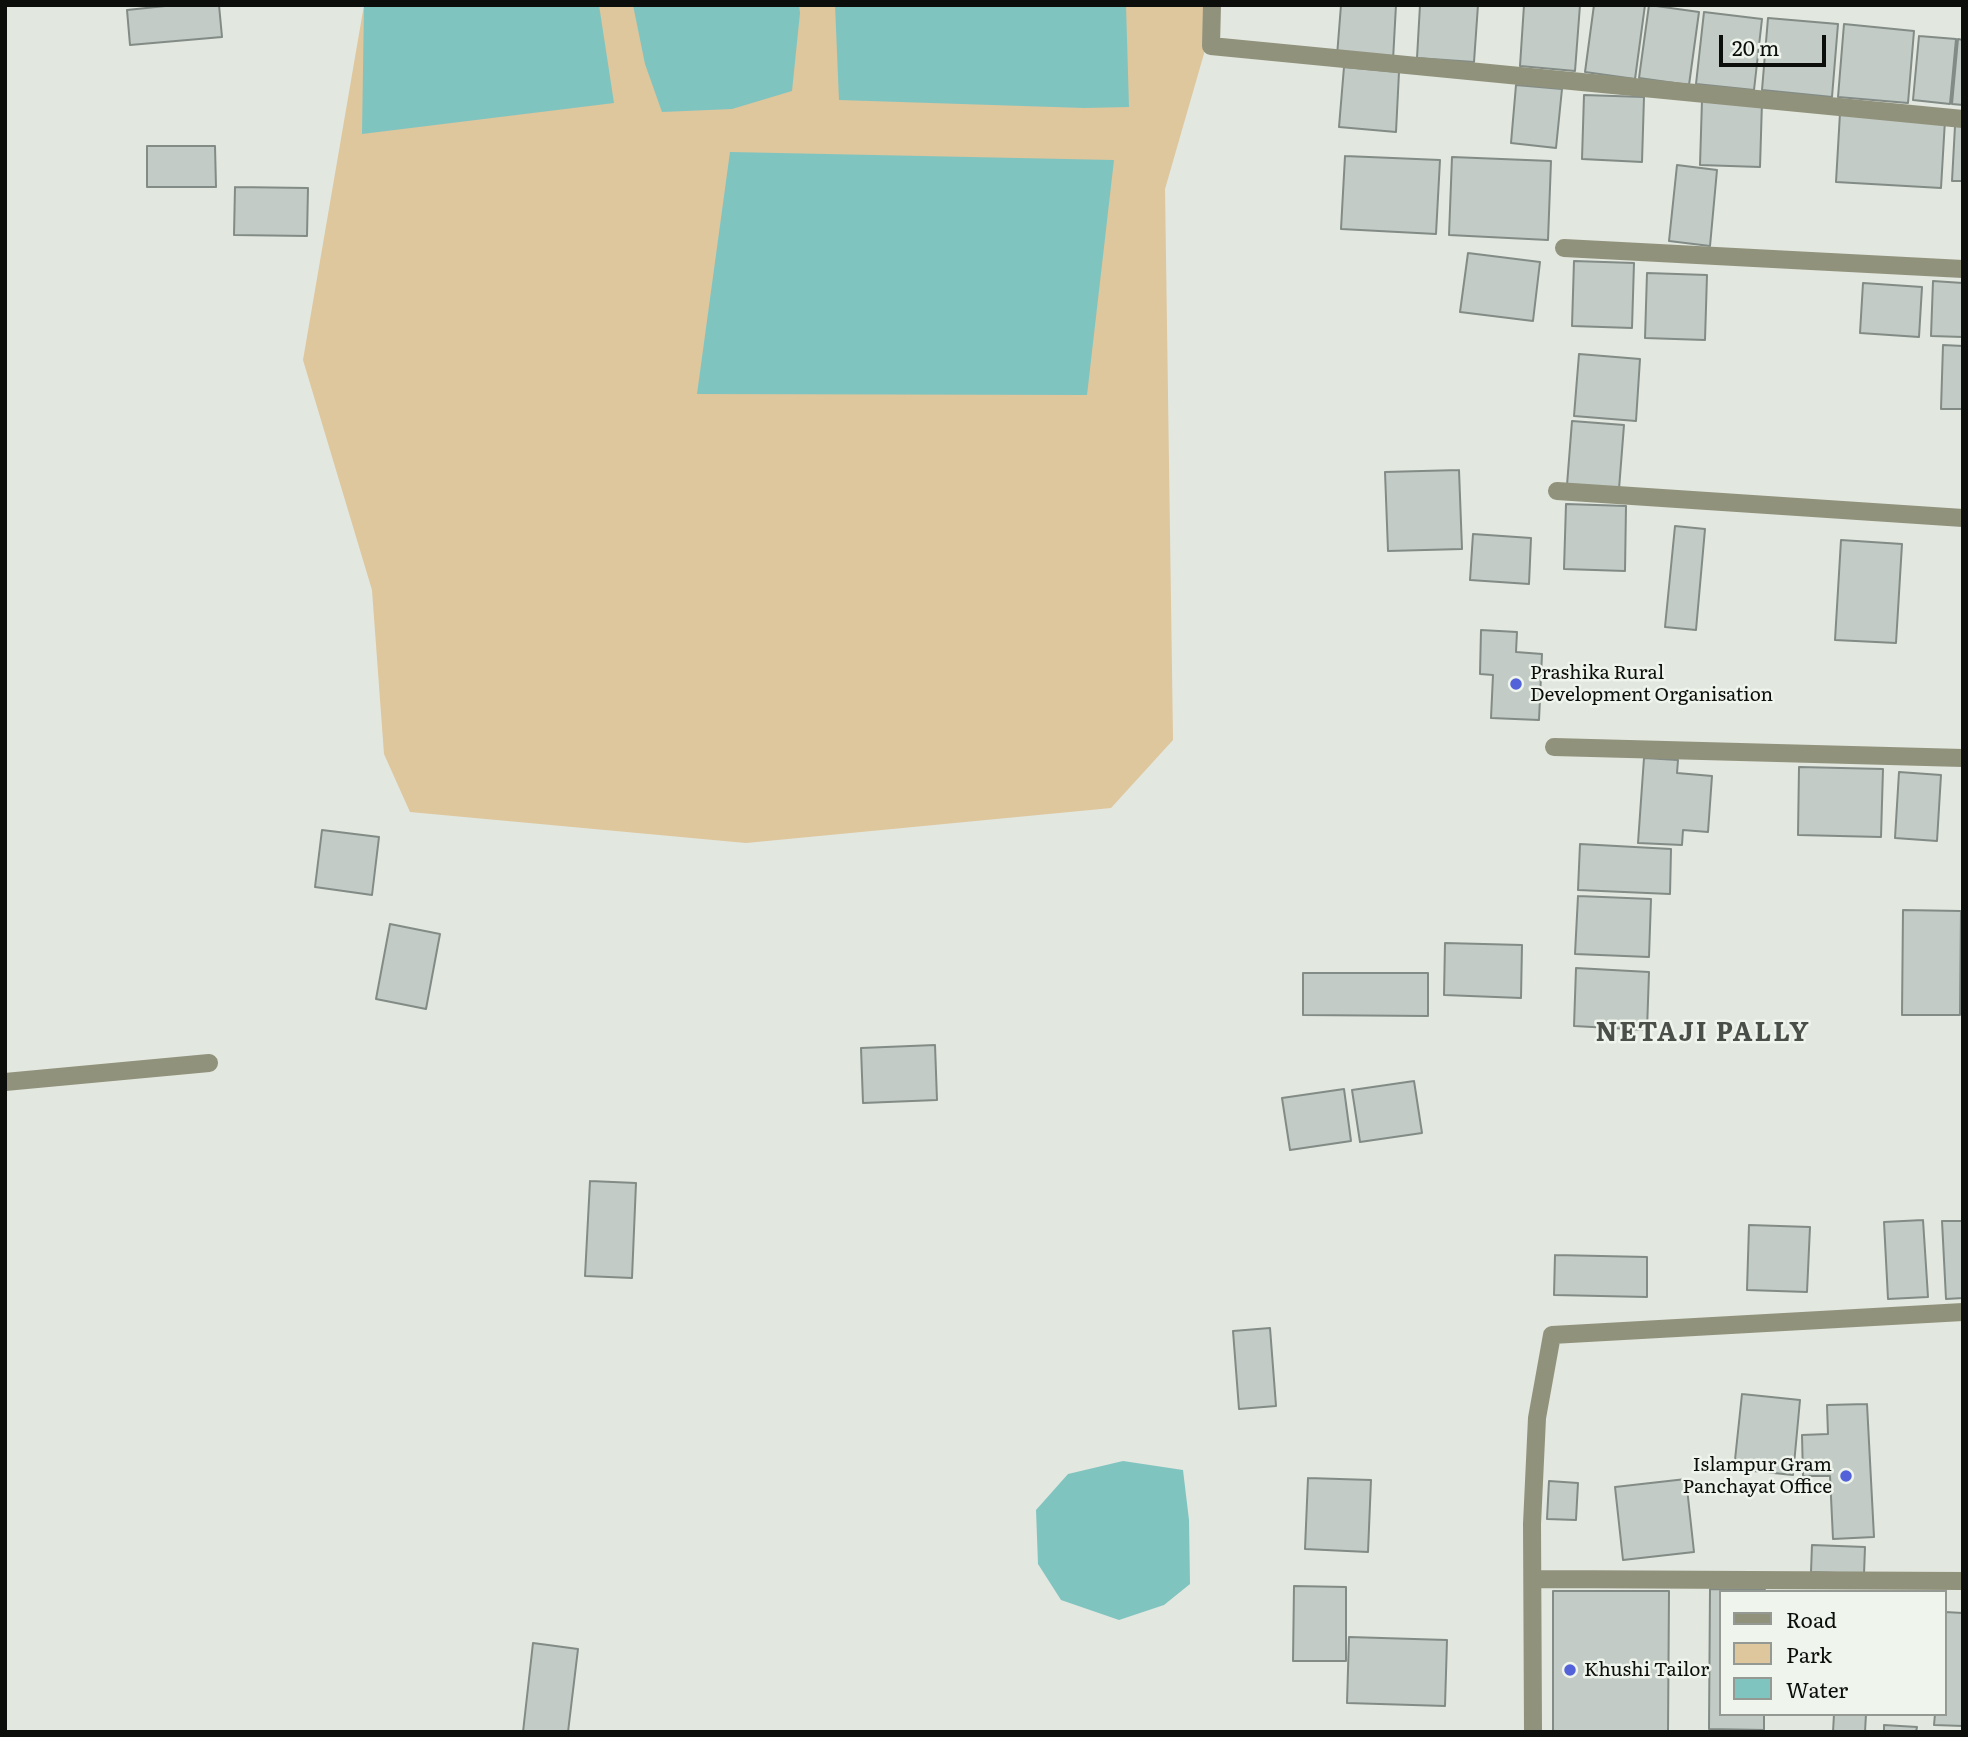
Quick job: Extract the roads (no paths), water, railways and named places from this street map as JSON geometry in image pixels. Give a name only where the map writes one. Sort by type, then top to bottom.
[{"type":"street","points":[[1212,5],[1210,46],[1963,119]]},
{"type":"street","points":[[1564,248],[1963,269]]},
{"type":"street","points":[[1557,491],[1963,518]]},
{"type":"street","points":[[1554,747],[1963,758]]},
{"type":"street","points":[[5,1082],[209,1063]]},
{"type":"street","points":[[1533,1732],[1532,1524],[1537,1418],[1552,1335],[1963,1312]]},
{"type":"street","points":[[1540,1578],[1963,1581]]},
{"type":"water","points":[[364,5],[599,5],[614,103],[362,134]]},
{"type":"water","points":[[633,5],[799,5],[792,91],[732,109],[662,112],[645,64]]},
{"type":"water","points":[[835,5],[1126,5],[1129,107],[839,100]]},
{"type":"water","points":[[730,152],[1114,160],[1087,395],[697,394]]},
{"type":"water","points":[[1123,1461],[1183,1470],[1189,1520],[1190,1584],[1164,1605],[1119,1620],[1061,1600],[1038,1564],[1036,1510],[1068,1474]]},
{"type":"place","name":"Prashika Rural Development Organisation","points":[[1516,684]]},
{"type":"place","name":"Islampur Gram Panchayat Office","points":[[1846,1476]]},
{"type":"place","name":"Khushi Tailor","points":[[1570,1670]]},
{"type":"district","name":"NETAJI PALLY","points":[[1703,1033]]}]
